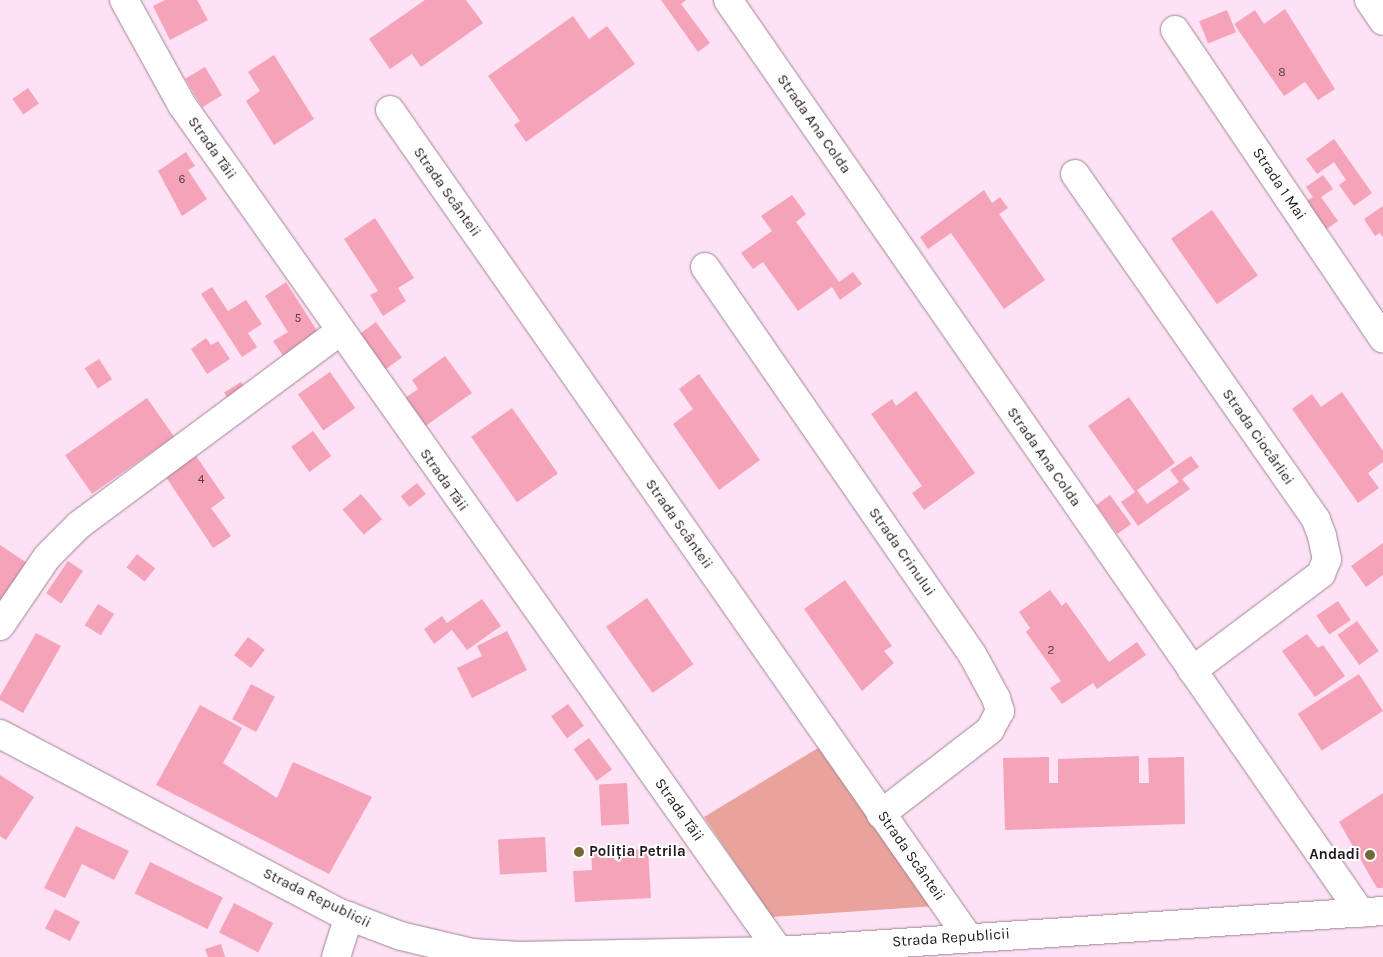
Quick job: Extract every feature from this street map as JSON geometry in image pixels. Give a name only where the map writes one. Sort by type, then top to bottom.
[{"type":"street","name":"Strada Tăii","points":[[124,0],[182,105],[339,332],[779,951]]},
{"type":"street","name":"Strada Ana Colda","points":[[728,0],[1192,671],[1372,912]]},
{"type":"street","points":[[1369,0],[1383,21]]},
{"type":"street","name":"Strada 1 Mai","points":[[1175,30],[1383,338]]},
{"type":"street","name":"Strada Scânteii","points":[[390,110],[968,937]]},
{"type":"street","name":"Strada Ciocârliei","points":[[1075,174],[1316,520],[1322,536],[1327,559],[1321,574],[1192,671]]},
{"type":"street","name":"Strada Crinului","points":[[705,267],[966,646],[996,698],[1000,710],[990,730],[881,814]]},
{"type":"street","points":[[0,626],[47,557],[79,525],[339,332]]},
{"type":"street","name":"Strada Republicii","points":[[0,734],[349,916],[439,946],[519,956],[779,951],[968,937],[1372,912]]},
{"type":"street","points":[[336,957],[349,916]]},
{"type":"shaded area","points":[[823,745],[935,906],[772,917],[704,817]]},
{"type":"building","points":[[165,0],[197,0],[208,20],[170,40],[153,6]]},
{"type":"building","points":[[425,0],[466,0],[483,23],[421,67],[412,54],[390,69],[369,39]]},
{"type":"building","points":[[661,0],[686,0],[681,4],[710,43],[698,52]]},
{"type":"building","points":[[1285,9],[1335,89],[1318,100],[1305,82],[1284,96],[1234,24],[1255,10],[1264,24]]},
{"type":"building","points":[[1227,10],[1236,32],[1208,43],[1199,21]]},
{"type":"building","points":[[573,16],[589,39],[607,26],[635,64],[526,142],[514,125],[520,121],[488,76]]},
{"type":"building","points":[[274,55],[314,119],[274,145],[246,101],[260,91],[248,72]]},
{"type":"building","points":[[205,67],[222,95],[202,107],[185,79]]},
{"type":"building","points":[[28,88],[39,104],[23,114],[12,99]]},
{"type":"building","points":[[1334,139],[1372,193],[1354,206],[1339,185],[1346,180],[1334,162],[1317,174],[1306,159]]},
{"type":"building","points":[[186,152],[195,166],[188,170],[207,199],[182,216],[158,171]]},
{"type":"building","points":[[1323,175],[1333,189],[1321,197],[1338,221],[1324,231],[1304,203],[1313,197],[1306,187]]},
{"type":"building","points":[[984,190],[992,203],[1000,197],[1008,208],[999,214],[1045,280],[1004,309],[951,233],[928,249],[920,237]]},
{"type":"building","points":[[792,195],[806,214],[796,222],[839,282],[853,272],[862,284],[840,300],[832,287],[798,311],[763,262],[753,269],[741,253],[772,231],[761,216]]},
{"type":"building","points":[[1383,206],[1383,237],[1380,233],[1375,236],[1364,219]]},
{"type":"building","points":[[1212,210],[1258,276],[1217,304],[1171,239]]},
{"type":"building","points":[[375,218],[414,278],[398,288],[406,301],[383,316],[370,295],[378,291],[344,239]]},
{"type":"building","points":[[286,282],[321,337],[286,360],[273,341],[288,332],[265,296]]},
{"type":"building","points":[[212,287],[228,311],[246,300],[262,324],[248,333],[257,347],[242,357],[201,294]]},
{"type":"building","points":[[376,322],[402,358],[383,371],[357,336]]},
{"type":"building","points":[[206,338],[211,345],[218,341],[230,359],[207,374],[191,349]]},
{"type":"building","points":[[445,356],[472,393],[424,427],[404,399],[418,389],[412,380]]},
{"type":"building","points":[[99,359],[112,379],[98,388],[85,368]]},
{"type":"building","points":[[330,372],[355,408],[323,430],[298,394]]},
{"type":"building","points":[[699,374],[760,460],[719,490],[673,424],[693,409],[679,389]]},
{"type":"building","points":[[241,382],[246,390],[229,400],[224,393]]},
{"type":"building","points":[[916,391],[975,473],[924,510],[912,493],[922,486],[871,414],[892,399],[896,406]]},
{"type":"building","points":[[1342,392],[1383,451],[1383,462],[1368,473],[1379,488],[1358,503],[1292,409],[1312,394],[1321,407]]},
{"type":"building","points":[[1129,397],[1175,463],[1137,490],[1147,504],[1179,482],[1170,470],[1191,456],[1199,467],[1182,479],[1190,489],[1138,526],[1121,502],[1135,492],[1088,426]]},
{"type":"building","points":[[147,398],[174,437],[92,494],[65,455]]},
{"type":"building","points":[[512,408],[558,474],[517,502],[471,437]]},
{"type":"building","points":[[313,431],[331,456],[309,472],[291,447]]},
{"type":"building","points":[[196,456],[225,498],[211,508],[231,536],[213,548],[166,477]]},
{"type":"building","points":[[417,483],[426,494],[409,507],[401,496]]},
{"type":"building","points":[[361,494],[382,519],[364,535],[343,509]]},
{"type":"building","points":[[1110,495],[1131,524],[1117,534],[1096,505]]},
{"type":"building","points":[[1383,543],[1383,575],[1366,587],[1351,566]]},
{"type":"building","points":[[0,545],[27,563],[0,603]]},
{"type":"building","points":[[137,554],[155,568],[145,582],[127,567]]},
{"type":"building","points":[[68,561],[83,571],[61,603],[46,593]]},
{"type":"building","points":[[845,580],[892,646],[884,651],[894,663],[862,691],[804,609]]},
{"type":"building","points":[[1050,590],[1062,606],[1066,602],[1109,662],[1137,642],[1146,655],[1097,689],[1093,683],[1062,704],[1050,688],[1061,681],[1026,632],[1030,628],[1019,612]]},
{"type":"building","points":[[647,598],[693,664],[653,693],[606,627]]},
{"type":"building","points":[[482,599],[501,626],[467,650],[452,630],[434,644],[424,629],[442,616],[447,623]]},
{"type":"building","points":[[1338,601],[1351,620],[1329,635],[1316,616]]},
{"type":"building","points":[[98,604],[114,614],[101,635],[85,625]]},
{"type":"building","points":[[1357,621],[1379,651],[1359,665],[1338,635]]},
{"type":"building","points":[[507,631],[527,670],[472,698],[457,668],[482,656],[477,646]]},
{"type":"building","points":[[36,633],[61,646],[23,713],[0,700],[0,696]]},
{"type":"building","points":[[1307,634],[1318,648],[1323,645],[1345,676],[1315,697],[1282,651]]},
{"type":"building","points":[[248,637],[265,650],[251,668],[234,655]]},
{"type":"building","points":[[1359,674],[1383,711],[1322,751],[1298,714]]},
{"type":"building","points":[[251,684],[275,697],[256,732],[232,719]]},
{"type":"building","points":[[568,704],[584,726],[567,738],[551,716]]},
{"type":"building","points":[[200,705],[242,728],[223,763],[277,798],[293,762],[372,797],[329,874],[156,785]]},
{"type":"building","points":[[589,738],[612,770],[597,781],[574,749]]},
{"type":"building","points":[[1139,756],[1139,783],[1149,783],[1148,758],[1184,757],[1185,824],[1005,830],[1003,758],[1049,757],[1049,783],[1058,783],[1058,759]]},
{"type":"building","points":[[0,775],[34,797],[6,840],[0,836]]},
{"type":"building","points":[[627,783],[629,824],[601,825],[599,784]]},
{"type":"building","name":"Andadi","points":[[1383,793],[1383,888],[1377,888],[1339,822]]},
{"type":"building","points":[[76,826],[129,851],[114,880],[82,864],[65,898],[44,888]]},
{"type":"building","points":[[545,837],[547,872],[500,874],[498,839]]},
{"type":"building","points":[[648,849],[651,898],[575,902],[573,871],[592,870],[591,852]]},
{"type":"building","points":[[150,862],[223,898],[207,929],[135,893]]},
{"type":"building","points":[[234,903],[273,923],[258,952],[219,932]]},
{"type":"building","points":[[55,909],[80,922],[70,941],[45,929]]},
{"type":"building","points":[[221,944],[225,957],[208,957],[205,949]]},
{"type":"place","name":"Poliția Petrila","points":[[579,852]]},
{"type":"place","name":"Andadi","points":[[1370,855]]}]
